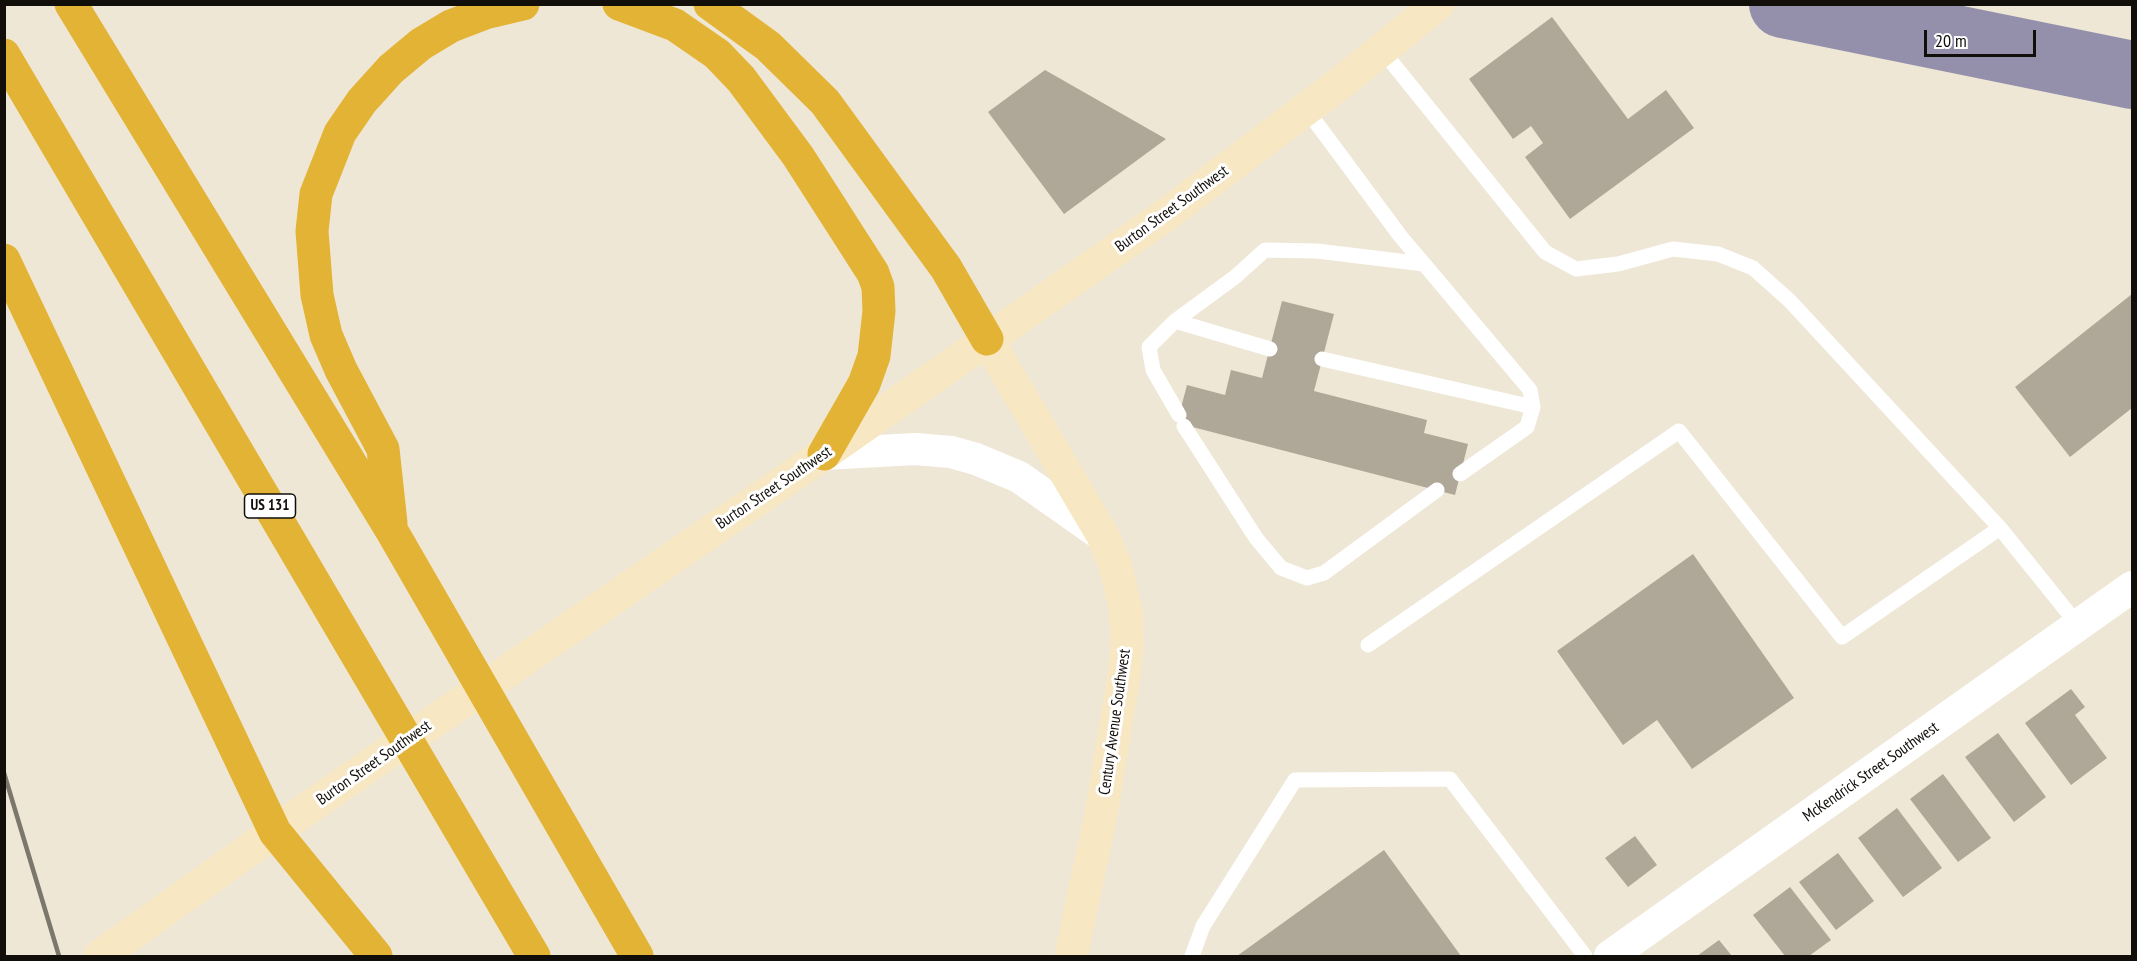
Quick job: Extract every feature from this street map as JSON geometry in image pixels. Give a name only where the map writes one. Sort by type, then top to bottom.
[{"type":"highway","points":[[71,4],[393,533],[637,957]]},
{"type":"highway","points":[[393,533],[383,448],[341,370],[326,335],[317,295],[312,231],[316,194],[340,133],[362,101],[391,69],[421,44],[451,26],[484,13],[523,4]]},
{"type":"highway","points":[[618,4],[675,25],[717,54],[741,79],[798,156],[873,273],[878,287],[879,311],[874,356],[864,384],[824,454]]},
{"type":"highway","points":[[710,4],[768,46],[825,102],[946,268],[987,339]]},
{"type":"highway","name":"US 131","points":[[4,55],[534,957]]},
{"type":"highway","points":[[4,260],[275,832],[376,957]]},
{"type":"main road","name":"Burton Street Southwest","points":[[100,957],[332,792],[824,454],[1163,217],[1306,109],[1438,4]]},
{"type":"main road","name":"Century Avenue Southwest","points":[[987,339],[1103,536],[1122,589],[1127,646],[1101,814],[1071,957]]},
{"type":"street","points":[[824,454],[915,449],[951,452],[976,459],[1019,477],[1103,536]]},
{"type":"street","name":"McKendrick Street Southwest","points":[[1610,957],[2133,587]]},
{"type":"lane","points":[[1382,49],[1545,252],[1576,269],[1618,264],[1673,249],[1718,254],[1754,268],[1790,301],[2000,528],[2078,625]]},
{"type":"lane","points":[[1306,109],[1424,264],[1530,390],[1533,407],[1527,426],[1460,474]]},
{"type":"lane","points":[[1424,264],[1317,251],[1265,250],[1235,277],[1175,321],[1149,347],[1153,370],[1182,421],[1256,538],[1281,568],[1306,578],[1324,573],[1437,490]]},
{"type":"lane","points":[[1175,321],[1270,349]]},
{"type":"lane","points":[[1322,359],[1533,407]]},
{"type":"lane","points":[[1368,645],[1679,430],[1842,637],[2000,528]]},
{"type":"lane","points":[[1192,957],[1203,926],[1295,780],[1450,779],[1585,957]]},
{"type":"building","points":[[1552,17],[1628,119],[1666,90],[1694,128],[1570,219],[1525,157],[1543,143],[1531,126],[1513,139],[1469,79]]},
{"type":"building","points":[[1045,70],[1166,139],[1064,214],[988,112]]},
{"type":"building","points":[[2132,294],[2132,408],[2070,457],[2015,387]]},
{"type":"building","points":[[1282,301],[1334,314],[1314,391],[1427,420],[1424,433],[1468,444],[1455,495],[1177,423],[1187,385],[1225,395],[1231,370],[1262,378]]},
{"type":"building","points":[[1693,554],[1794,698],[1692,769],[1657,720],[1623,745],[1557,651]]},
{"type":"building","points":[[2071,689],[2085,707],[2075,715],[2107,758],[2071,785],[2025,723]]},
{"type":"building","points":[[1998,733],[2046,797],[2014,822],[1965,757]]},
{"type":"building","points":[[1943,774],[1991,838],[1958,862],[1910,799]]},
{"type":"building","points":[[1897,808],[1942,868],[1903,897],[1858,838]]},
{"type":"building","points":[[1635,836],[1657,865],[1628,887],[1605,858]]},
{"type":"building","points":[[1384,850],[1461,956],[1237,956]]},
{"type":"building","points":[[1838,853],[1874,901],[1836,930],[1799,882]]},
{"type":"building","points":[[1790,887],[1831,940],[1809,956],[1785,956],[1753,915]]},
{"type":"building","points":[[1719,940],[1732,956],[1697,956]]},
{"type":"waterway","points":[[1783,4],[2132,75]]},
{"type":"railway","points":[[4,773],[59,956]]}]
